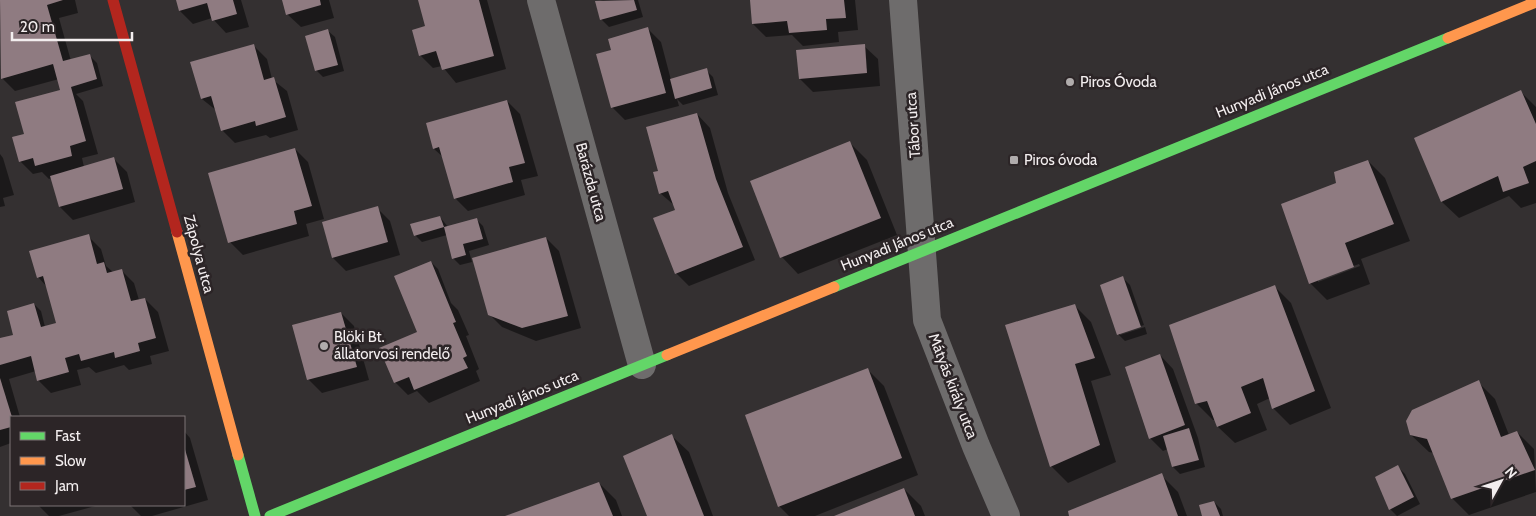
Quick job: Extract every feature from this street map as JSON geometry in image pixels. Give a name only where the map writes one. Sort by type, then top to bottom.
[{"type":"street","name":"Zápolya utca","points":[[113,0],[255,516]]},
{"type":"street","name":"Barázda utca","points":[[540,0],[642,365]]},
{"type":"street","name":"Tábor utca","points":[[903,0],[922,250]]},
{"type":"street","name":"Hunyadi János utca","points":[[270,516],[1536,2]]},
{"type":"street","name":"Mátyás király utca","points":[[922,250],[927,320],[976,446],[1006,516]]},
{"type":"building","points":[[0,0],[63,0],[47,5],[63,61],[90,54],[97,79],[71,87],[86,141],[70,146],[72,156],[35,166],[33,158],[19,162],[12,137],[24,134],[15,102],[60,90],[53,64],[1,79]]},
{"type":"building","points":[[176,0],[233,0],[237,14],[212,21],[207,3],[179,11]]},
{"type":"building","points":[[282,0],[320,0],[321,5],[286,15]]},
{"type":"building","points":[[418,0],[479,0],[494,56],[442,70],[436,51],[419,56],[412,30],[425,26]]},
{"type":"building","points":[[634,0],[637,10],[600,20],[595,1]]},
{"type":"building","points":[[750,0],[844,0],[846,18],[826,19],[827,30],[789,33],[787,21],[752,24]]},
{"type":"building","points":[[648,27],[666,93],[611,108],[596,54],[611,50],[608,39]]},
{"type":"building","points":[[328,29],[338,65],[315,71],[305,36]]},
{"type":"building","points":[[254,44],[264,80],[274,77],[286,117],[256,126],[255,121],[221,131],[211,96],[201,99],[190,62]]},
{"type":"building","points":[[865,44],[867,73],[799,79],[796,50]]},
{"type":"building","points":[[707,68],[712,88],[675,99],[670,79]]},
{"type":"building","points":[[1521,90],[1536,124],[1536,161],[1523,167],[1529,183],[1503,192],[1498,176],[1441,202],[1414,138]]},
{"type":"building","points":[[507,100],[525,163],[509,167],[513,182],[454,199],[439,147],[433,149],[426,123]]},
{"type":"building","points":[[697,113],[716,179],[743,247],[675,274],[653,218],[675,210],[668,191],[659,194],[653,172],[658,171],[646,127]]},
{"type":"building","points":[[850,141],[881,218],[780,258],[750,181]]},
{"type":"building","points":[[295,148],[312,206],[294,211],[297,224],[228,243],[208,173]]},
{"type":"building","points":[[114,157],[123,189],[59,207],[50,176]]},
{"type":"building","points":[[1368,160],[1394,224],[1345,243],[1354,267],[1309,284],[1281,204],[1336,183],[1334,172]]},
{"type":"building","points":[[378,206],[388,242],[332,258],[322,222]]},
{"type":"building","points":[[440,216],[444,227],[414,236],[410,224]]},
{"type":"building","points":[[477,218],[483,239],[463,244],[466,255],[452,259],[444,227]]},
{"type":"building","points":[[89,234],[97,264],[104,262],[107,273],[122,269],[131,301],[145,298],[156,338],[138,343],[140,351],[115,358],[114,352],[81,361],[79,354],[65,358],[69,372],[37,381],[31,356],[0,365],[0,338],[13,335],[7,311],[34,303],[41,327],[56,323],[43,276],[37,278],[29,251]]},
{"type":"building","points":[[546,237],[568,316],[522,328],[488,315],[472,258]]},
{"type":"building","points":[[431,261],[456,322],[453,323],[467,356],[463,358],[468,368],[414,390],[409,377],[394,383],[379,348],[417,332],[394,276]]},
{"type":"building","points":[[1123,276],[1141,327],[1117,335],[1100,285]]},
{"type":"building","points":[[1275,285],[1315,391],[1272,409],[1263,378],[1241,387],[1251,413],[1217,427],[1207,401],[1195,404],[1169,325]]},
{"type":"building","points":[[1075,304],[1095,358],[1075,364],[1100,445],[1050,467],[1005,325]]},
{"type":"building","name":"Blöki Bt. állatorvosi rendelő","points":[[341,312],[357,367],[307,380],[292,325]]},
{"type":"building","points":[[1160,354],[1185,425],[1149,439],[1125,367]]},
{"type":"building","points":[[868,368],[902,458],[778,507],[745,415]]},
{"type":"building","points":[[0,378],[12,416],[10,416],[10,427],[0,430]]},
{"type":"building","points":[[1479,380],[1501,437],[1517,431],[1535,470],[1451,499],[1427,439],[1410,435],[1406,421],[1412,410]]},
{"type":"building","points":[[1189,428],[1199,460],[1172,467],[1163,436]]},
{"type":"building","points":[[672,434],[704,516],[647,516],[623,456]]},
{"type":"building","points":[[185,449],[196,487],[185,490]]},
{"type":"building","points":[[1398,465],[1414,497],[1389,510],[1375,477]]},
{"type":"building","points":[[1162,473],[1178,516],[1069,516],[1068,511]]},
{"type":"building","points":[[599,482],[613,516],[505,516]]},
{"type":"building","points":[[904,488],[915,516],[834,516]]},
{"type":"building","points":[[1214,501],[1220,516],[1202,516],[1199,505]]},
{"type":"traffic: fast","points":[[834,287],[1448,38]]},
{"type":"traffic: fast","points":[[270,516],[667,355]]},
{"type":"traffic: fast","points":[[238,455],[255,516]]},
{"type":"traffic: slow","points":[[1448,38],[1536,2]]},
{"type":"traffic: slow","points":[[177,232],[238,455]]},
{"type":"traffic: slow","points":[[667,355],[834,287]]},
{"type":"traffic: jam","points":[[113,0],[177,232]]},
{"type":"place","name":"Piros Óvoda","points":[[1070,82]]},
{"type":"place","name":"Piros óvoda","points":[[1014,160]]},
{"type":"place","name":"Blöki Bt. állatorvosi rendelő","points":[[324,346]]}]
